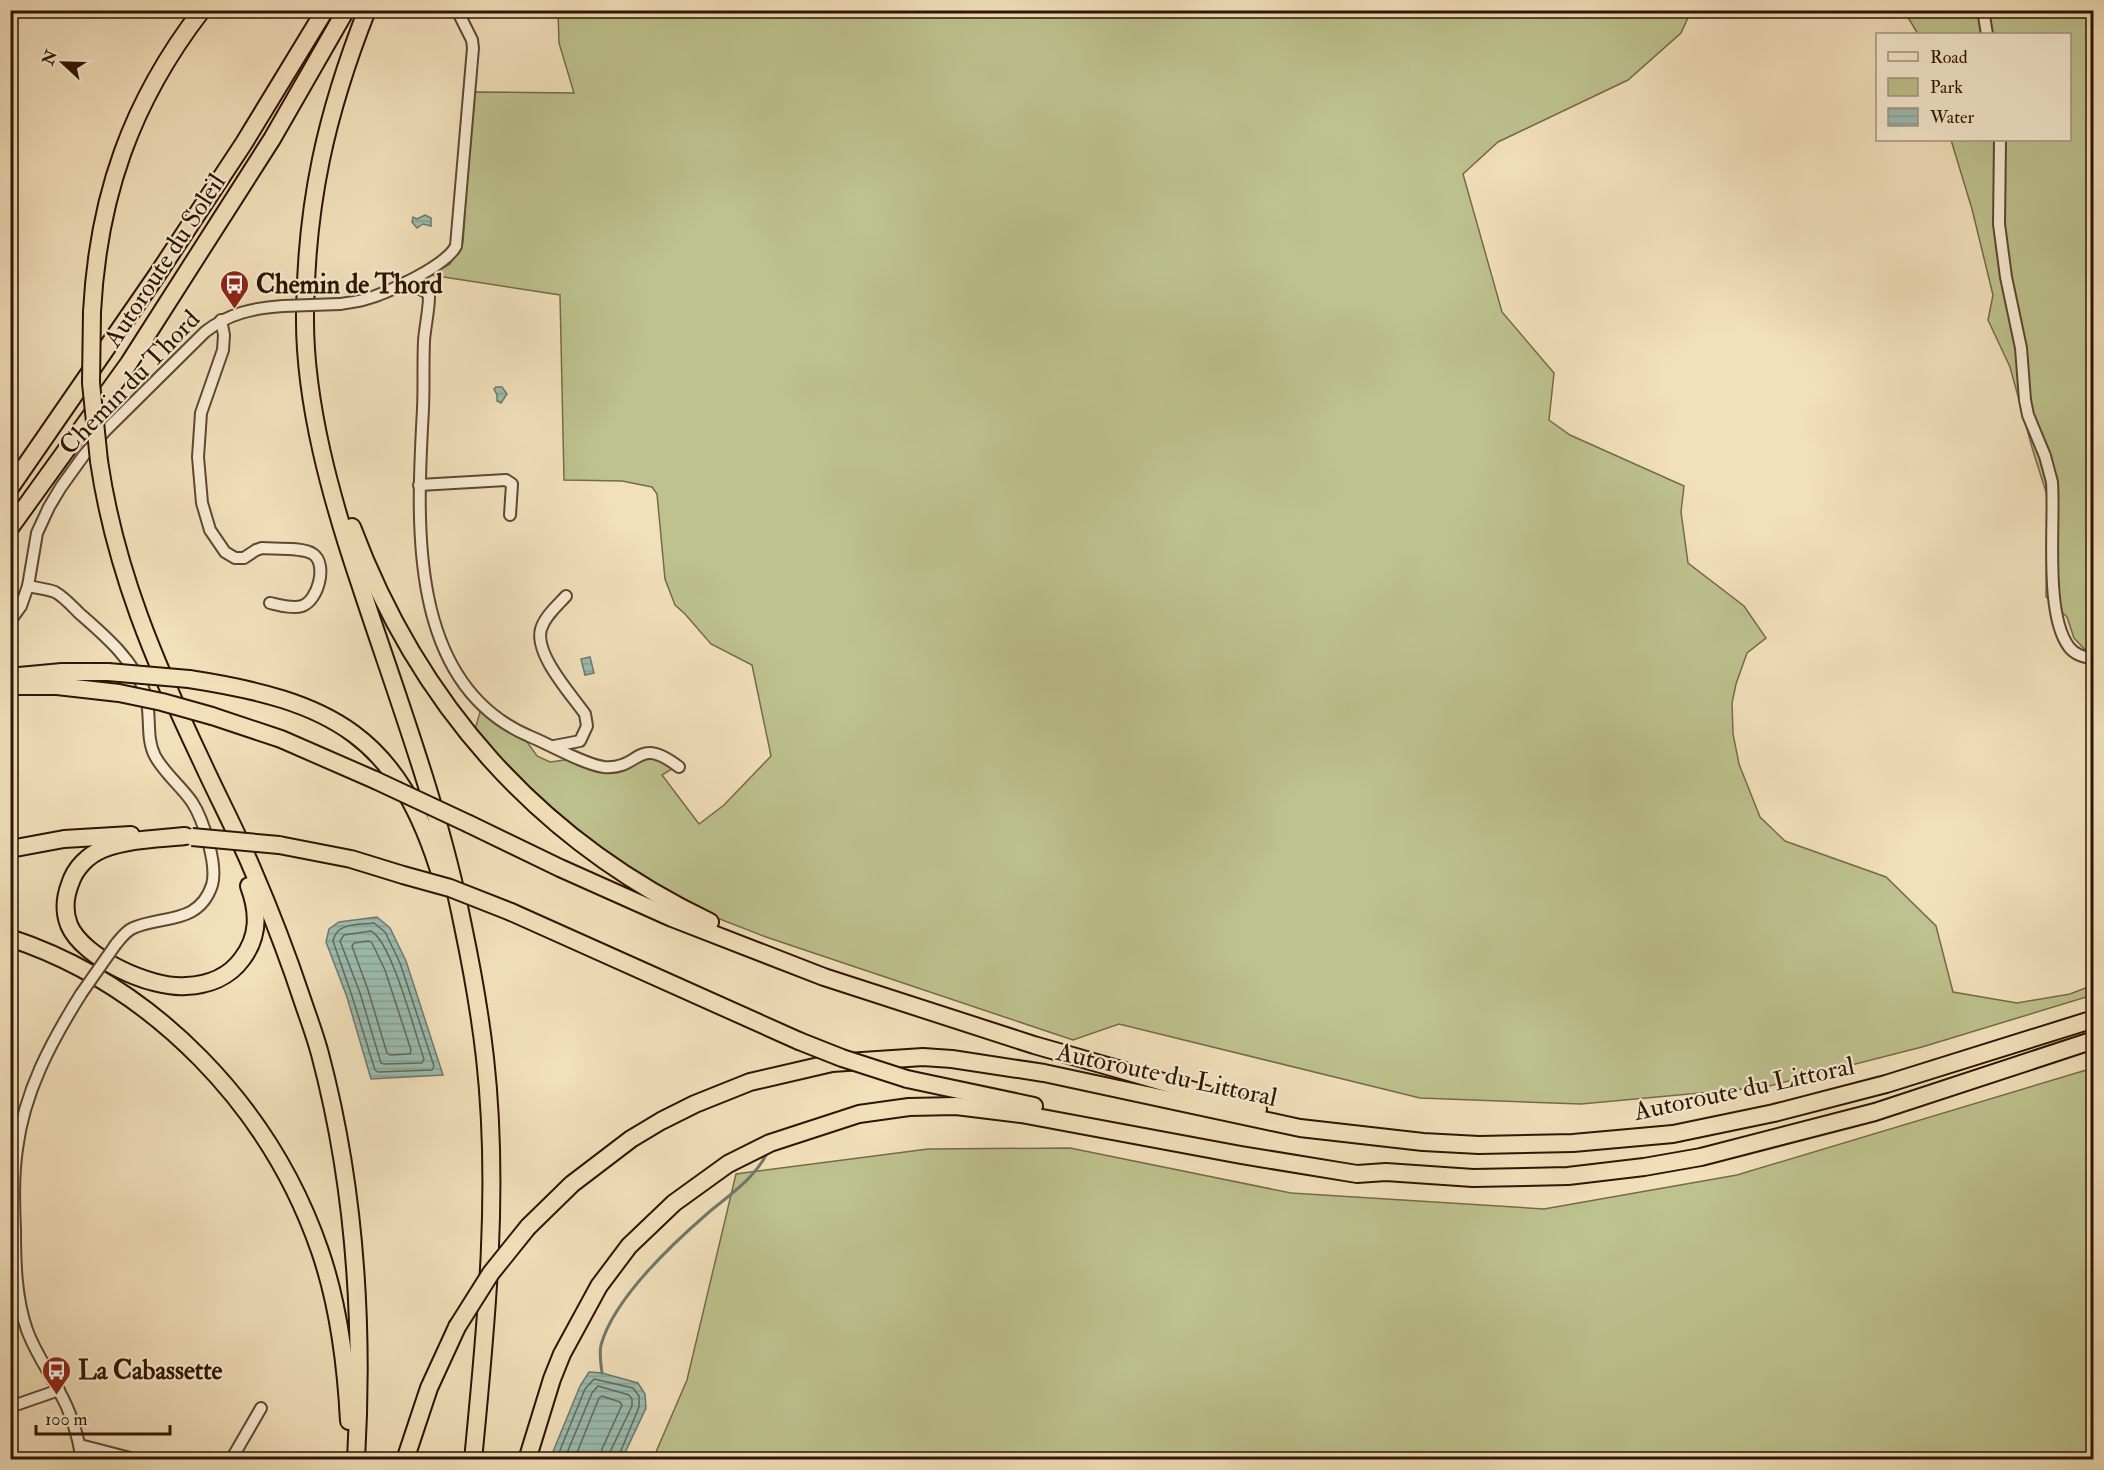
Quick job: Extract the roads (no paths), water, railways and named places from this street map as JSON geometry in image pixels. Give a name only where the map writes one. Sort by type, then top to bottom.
[{"type":"highway","points":[[202,10],[156,76],[141,105],[117,167],[99,240],[92,312],[91,383],[99,461],[114,540],[134,603],[164,679],[251,865],[288,958],[320,1052],[350,1205],[359,1325],[356,1460]]},
{"type":"highway","name":"Autoroute du Soleil","points":[[10,488],[157,275],[238,152],[324,10]]},
{"type":"highway","name":"Autoroute du Soleil","points":[[10,528],[129,363],[272,139],[346,10]]},
{"type":"highway","points":[[367,10],[336,94],[325,135],[309,222],[305,317],[311,388],[322,453],[348,551],[422,767],[450,867],[472,972],[485,1060],[490,1146],[490,1245],[473,1460]]},
{"type":"highway","points":[[311,388],[345,509],[367,568],[397,629],[431,685],[471,737],[530,800],[599,858],[691,913],[824,977]]},
{"type":"highway","points":[[10,676],[62,672],[108,672],[189,679],[226,685],[287,700],[323,714],[348,728],[383,759],[407,792],[437,860],[454,923],[466,976],[479,1071],[484,1169],[481,1375]]},
{"type":"highway","points":[[10,686],[57,686],[119,693],[212,716],[281,739],[375,780],[560,868],[672,918],[824,977],[1034,1045],[1207,1095],[1302,1119],[1334,1130]]},
{"type":"highway","points":[[188,836],[127,842],[100,850],[86,860],[76,870],[66,896],[69,924],[76,937],[114,966],[169,985],[185,986],[207,983],[231,971],[240,963],[254,942],[257,922],[252,893],[200,759]]},
{"type":"highway","points":[[10,849],[64,839],[110,834],[188,836],[279,845],[351,859],[450,888],[511,912],[800,1041],[842,1058],[907,1078],[988,1097],[1243,1145],[1357,1163],[1386,1172]]},
{"type":"highway","points":[[10,938],[49,951],[119,989],[143,1006],[176,1034],[218,1077],[253,1121],[278,1160],[299,1200],[326,1272],[345,1359],[349,1460]]},
{"type":"highway","name":"Autoroute du Littoral","points":[[405,1460],[429,1388],[457,1328],[491,1273],[528,1227],[572,1184],[631,1139],[695,1104],[750,1082],[832,1063],[923,1057],[983,1063],[1044,1073],[1300,1128],[1334,1130],[1423,1142],[1479,1145],[1573,1143],[1673,1134],[1774,1113],[1886,1084],[2094,1019]]},
{"type":"highway","name":"Autoroute du Littoral","points":[[527,1460],[562,1354],[599,1286],[629,1246],[675,1203],[728,1164],[770,1143],[859,1114],[909,1107],[956,1106],[1020,1114],[1357,1174],[1386,1172],[1473,1178],[1568,1176],[1644,1167],[1701,1156],[1875,1112],[2094,1040]]},
{"type":"street","name":"Chemin du Thord","points":[[10,621],[21,606],[28,586],[34,545],[40,527],[49,507],[84,455],[106,430],[194,343],[221,320],[250,310],[340,304],[364,300],[407,282],[442,261],[453,251],[456,246],[473,48],[472,40],[457,10]]},
{"type":"street","points":[[1983,10],[1987,33]]},
{"type":"street","points":[[2000,141],[2001,237],[2013,316],[2021,348],[2025,400],[2032,428],[2052,482],[2056,609],[2064,638],[2069,647],[2080,655],[2094,658]]},
{"type":"street","points":[[407,282],[429,296],[424,340],[419,485],[422,546],[427,588],[440,642],[450,663],[464,686],[488,711],[514,728],[577,758],[606,767],[620,765],[649,752],[657,753],[679,767]]},
{"type":"street","points":[[221,320],[224,342],[201,413],[198,457],[202,503],[210,530],[221,548],[235,558],[244,558],[259,549],[303,550],[313,554],[320,563],[315,593],[305,605],[299,607],[270,603]]},
{"type":"street","points":[[419,485],[506,480],[512,484],[510,515]]},
{"type":"street","points":[[28,586],[45,589],[60,596],[99,631],[130,664],[146,694],[154,753],[193,803],[212,855],[215,870],[210,891],[198,906],[186,915],[131,928],[116,944],[81,994],[54,1040],[28,1096],[20,1125],[14,1181],[15,1247],[20,1304],[33,1346],[59,1390],[74,1425],[82,1460]]},
{"type":"street","points":[[554,746],[580,741],[587,726],[585,714],[541,648],[541,630],[545,621],[566,596]]},
{"type":"street","points":[[10,1407],[59,1390]]},
{"type":"street","points":[[231,1460],[261,1408]]},
{"type":"street","points":[[80,1445],[138,1460]]},
{"type":"water","points":[[425,215],[431,218],[431,226],[423,224],[417,228],[412,222],[413,217],[417,219]]},
{"type":"water","points":[[502,387],[507,394],[501,403],[497,401],[494,389]]},
{"type":"water","points":[[590,657],[594,673],[585,675],[581,659]]},
{"type":"water","points":[[377,917],[390,928],[406,961],[443,1075],[371,1079],[347,997],[326,942],[329,929],[339,922]]},
{"type":"water","points":[[589,1372],[602,1373],[638,1383],[645,1394],[646,1408],[622,1459],[550,1459],[580,1386]]},
{"type":"waterway","points":[[602,1373],[601,1345],[608,1327],[631,1291],[661,1256],[755,1172],[766,1155]]},
{"type":"place","name":"Chemin de Thord","points":[[235,310]]},
{"type":"place","name":"La Cabassette","points":[[57,1396]]}]
